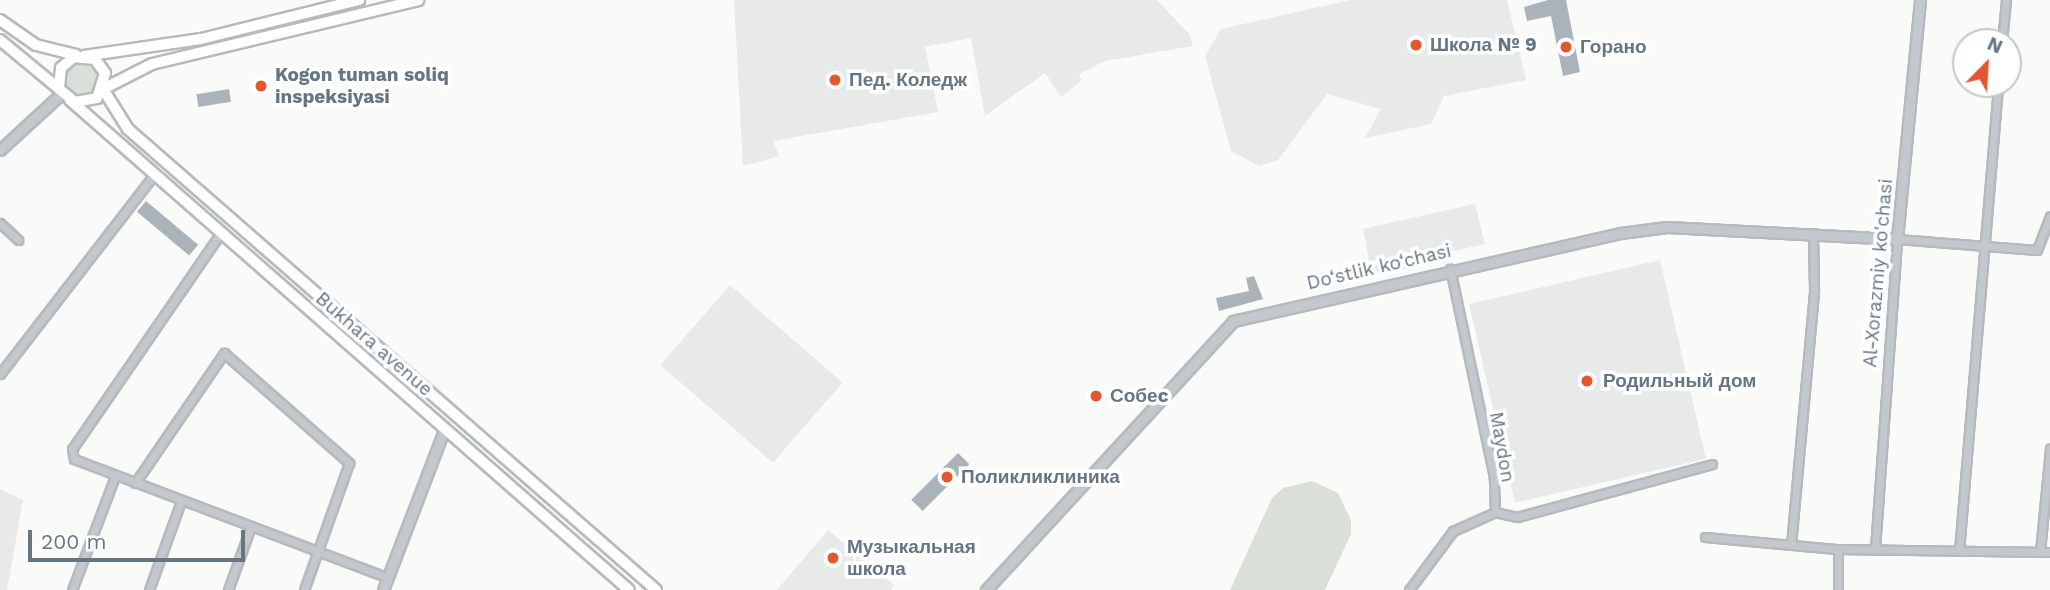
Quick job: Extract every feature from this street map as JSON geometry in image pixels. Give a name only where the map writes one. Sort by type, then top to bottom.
[{"type":"main road","points":[[359,0],[201,38],[81,56],[61,68],[64,93],[92,101],[103,89],[152,64],[418,0]]},
{"type":"main road","points":[[0,20],[36,45],[81,56],[102,67],[103,89]]},
{"type":"main road","name":"Bukhara avenue","points":[[0,40],[64,93],[220,234],[629,590]]},
{"type":"main road","name":"Bukhara avenue","points":[[103,89],[122,121],[154,151],[656,590]]},
{"type":"main road","points":[[143,165],[145,155],[154,151]]},
{"type":"street","name":"Al-Xorazmiy ko'chasi","points":[[1874,549],[1897,239],[1920,0]]},
{"type":"street","points":[[2003,28],[2006,0]]},
{"type":"street","points":[[0,150],[64,93]]},
{"type":"street","points":[[1959,551],[1997,98]]},
{"type":"street","points":[[0,373],[154,175]]},
{"type":"street","points":[[1897,239],[2037,250],[2050,216]]},
{"type":"street","points":[[0,223],[18,240]]},
{"type":"street","name":"Do‘stlik ko‘chasi","points":[[986,590],[1233,321],[1450,270],[1667,227],[1897,239]]},
{"type":"street","points":[[1791,545],[1814,290],[1813,233]]},
{"type":"street","points":[[220,234],[72,449],[74,459],[387,578]]},
{"type":"street","name":"Maydon","points":[[1409,590],[1453,531],[1495,512],[1494,477],[1450,270]]},
{"type":"street","points":[[135,483],[224,354],[349,463],[304,590]]},
{"type":"street","points":[[383,590],[444,430]]},
{"type":"street","points":[[2040,552],[2050,448]]},
{"type":"street","points":[[1495,512],[1517,517],[1712,464]]},
{"type":"street","points":[[72,590],[115,476]]},
{"type":"street","points":[[149,590],[181,501]]},
{"type":"street","points":[[228,590],[251,526]]},
{"type":"street","points":[[1705,537],[1838,549],[2050,552]]},
{"type":"street","points":[[1838,549],[1838,590]]},
{"type":"shaded area","points":[[734,0],[1157,0],[1190,35],[1193,46],[1105,61],[1079,74],[1082,80],[1061,97],[1045,73],[985,116],[971,38],[925,47],[938,112],[773,141],[779,156],[743,166]]},
{"type":"shaded area","name":"Школа № 9","points":[[1350,0],[1507,0],[1526,80],[1444,96],[1431,124],[1365,138],[1381,109],[1327,94],[1278,160],[1259,166],[1231,151],[1205,56],[1221,29]]},
{"type":"shaded area","points":[[80,62],[92,67],[97,79],[92,91],[80,96],[68,91],[63,79],[68,67]]},
{"type":"shaded area","points":[[1475,204],[1485,244],[1421,258],[1421,266],[1372,276],[1363,229]]},
{"type":"shaded area","name":"Родильный дом","points":[[1660,260],[1706,459],[1515,503],[1469,304]]},
{"type":"shaded area","points":[[730,285],[842,383],[773,463],[660,365]]},
{"type":"shaded area","points":[[1312,481],[1338,493],[1351,520],[1351,534],[1325,590],[1230,590],[1272,498],[1283,488]]},
{"type":"shaded area","points":[[0,489],[23,500],[7,590],[0,590]]},
{"type":"shaded area","name":"Музыкальная школа","points":[[828,530],[894,585],[890,590],[777,590]]},
{"type":"building","name":"Горано","points":[[1548,0],[1566,0],[1580,72],[1563,76],[1551,16],[1527,21],[1524,7]]},
{"type":"building","points":[[229,89],[231,102],[198,107],[196,94]]},
{"type":"building","points":[[146,201],[198,245],[189,255],[137,212]]},
{"type":"building","points":[[1254,276],[1263,299],[1219,311],[1216,298],[1249,291],[1246,278]]},
{"type":"building","name":"Поликликлиника","points":[[958,453],[969,464],[923,511],[911,500]]},
{"type":"place","name":"Школа № 9","points":[[1416,45]]},
{"type":"place","name":"Горано","points":[[1566,47]]},
{"type":"place","name":"Пед. Коледж","points":[[835,80]]},
{"type":"place","name":"Kogon tuman soliq inspeksiyasi","points":[[261,86]]},
{"type":"place","name":"Родильный дом","points":[[1587,381]]},
{"type":"place","name":"Собеc","points":[[1096,396]]},
{"type":"place","name":"Поликликлиника","points":[[947,477]]},
{"type":"place","name":"Музыкальная школа","points":[[833,558]]}]
